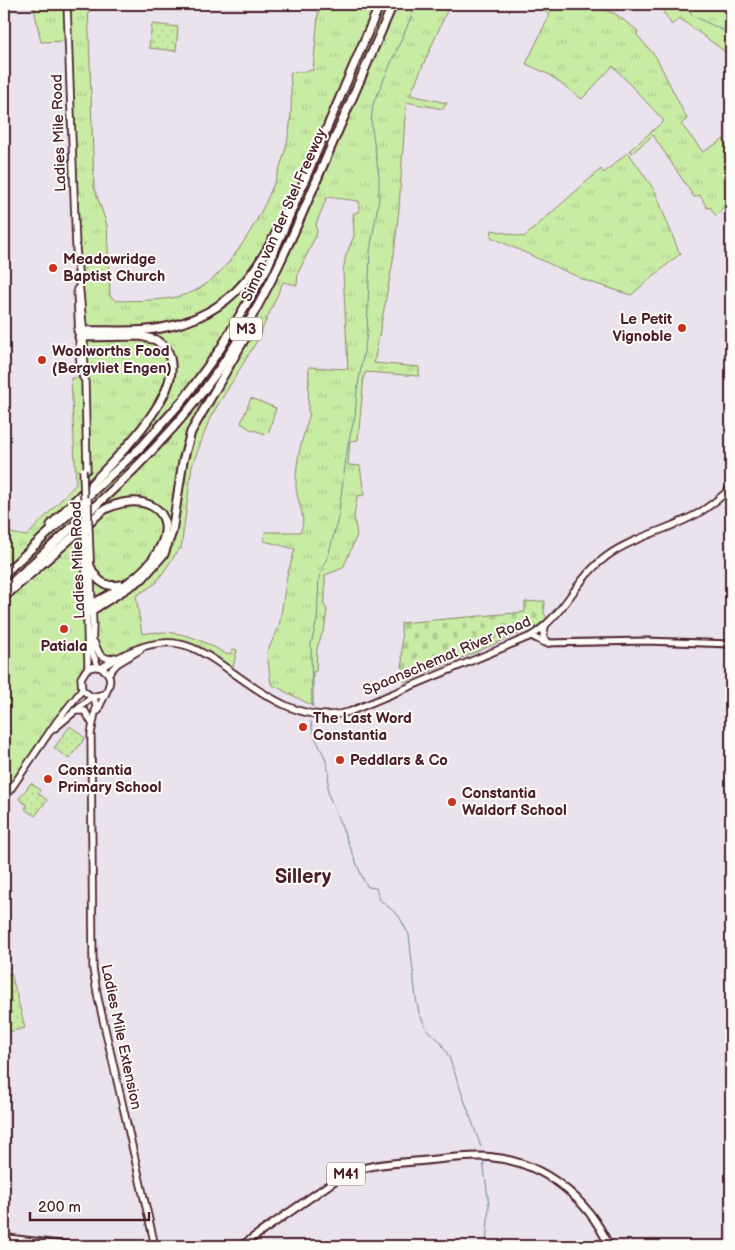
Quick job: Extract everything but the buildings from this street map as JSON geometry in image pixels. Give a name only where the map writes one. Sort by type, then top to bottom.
[{"type":"highway","name":"Simon van der Stel Freeway","points":[[6,572],[124,465],[170,416],[196,384],[221,348],[252,298],[279,240],[380,4]]},
{"type":"highway","name":"Simon van der Stel Freeway","points":[[4,590],[131,473],[172,430],[217,373],[264,298],[393,4]]},
{"type":"highway","points":[[81,334],[146,330],[170,326],[198,317],[224,301],[250,278],[263,259],[317,150]]},
{"type":"highway","points":[[89,609],[143,578],[164,554],[172,532],[183,461],[192,432],[245,339],[264,298]]},
{"type":"highway","points":[[6,572],[142,427],[158,406],[169,382],[171,360],[166,348],[156,340],[141,336],[81,334]]},
{"type":"highway","points":[[4,597],[102,511],[124,501],[145,502],[157,510],[161,516],[164,536],[158,551],[148,565],[89,609]]},
{"type":"highway","points":[[90,566],[95,576],[103,584],[113,586],[125,584]]},
{"type":"main road","name":"Ladies Mile Road","points":[[67,4],[83,378],[89,609],[93,658],[99,667]]},
{"type":"main road","name":"Spaanschemat River Road","points":[[99,667],[125,654],[164,642],[189,646],[207,655],[285,706],[307,714],[325,716],[356,709],[533,634],[544,627],[561,611],[584,576],[602,559],[626,545],[694,516],[731,488]]},
{"type":"main road","name":"Ladies Mile Road","points":[[87,533],[90,566],[88,668]]},
{"type":"main road","points":[[544,627],[543,637],[549,643]]},
{"type":"main road","points":[[92,635],[100,655],[109,659],[125,654]]},
{"type":"main road","name":"Spaanschemat River Road","points":[[108,674],[117,664],[142,648]]},
{"type":"main road","points":[[4,799],[21,774],[82,690],[80,678],[88,668],[99,667],[108,674],[110,686],[105,694],[93,697],[73,711],[54,729]]},
{"type":"main road","points":[[82,690],[93,697]]},
{"type":"main road","name":"Ladies Mile Extension","points":[[91,740],[100,704],[105,694]]},
{"type":"main road","name":"Ladies Mile Extension","points":[[93,697],[96,708],[92,723],[91,740],[93,968],[155,1246]]},
{"type":"main road","points":[[73,711],[85,711],[92,723]]},
{"type":"main road","points":[[4,792],[21,774]]},
{"type":"main road","name":"M41","points":[[241,1246],[340,1177],[355,1170],[396,1163],[481,1157],[520,1164],[553,1180],[589,1211],[600,1227],[609,1246]]},
{"type":"main road","points":[[4,1238],[72,1246]]},
{"type":"street","points":[[533,634],[540,642],[549,643],[665,641],[731,644]]},
{"type":"green space","points":[[33,4],[88,4],[94,187],[107,225],[110,296],[116,301],[166,299],[195,291],[211,280],[227,264],[241,245],[255,224],[266,201],[283,157],[290,122],[290,73],[313,70],[319,4],[450,4],[410,95],[447,103],[443,109],[406,102],[394,255],[374,363],[419,367],[419,376],[366,372],[364,376],[358,440],[350,441],[348,465],[360,466],[364,495],[357,496],[354,517],[357,535],[343,568],[325,575],[325,599],[323,603],[327,610],[325,626],[317,648],[316,671],[313,672],[313,706],[271,684],[267,652],[279,627],[287,576],[295,549],[264,541],[265,532],[300,532],[302,527],[303,521],[296,491],[296,477],[300,449],[310,413],[308,412],[309,367],[348,369],[343,271],[346,255],[354,236],[353,214],[359,211],[359,201],[327,197],[316,224],[317,233],[298,273],[297,285],[283,282],[257,341],[210,418],[192,466],[181,549],[179,549],[156,583],[136,596],[142,634],[154,632],[175,633],[206,643],[226,654],[232,653],[233,649],[237,650],[232,671],[198,650],[164,642],[111,658],[96,649],[85,454],[86,670],[72,701],[62,717],[4,792],[4,532],[27,536],[76,484],[71,378],[82,378],[78,331],[68,41],[41,42]]},
{"type":"green space","points":[[534,4],[584,4],[614,13],[638,31],[637,35],[656,57],[687,119],[681,124],[703,152],[724,139],[731,162],[731,199],[716,216],[710,207],[707,208],[700,195],[694,197],[653,135],[632,153],[630,150],[664,121],[613,66],[582,99],[548,74],[526,64],[550,14],[535,7]]},
{"type":"green space","points":[[658,4],[731,5],[731,56],[679,18],[672,25]]},
{"type":"green space","points":[[152,24],[178,27],[176,51],[149,48]]},
{"type":"green space","points":[[628,152],[655,191],[678,250],[681,253],[631,295],[587,281],[491,237],[492,230],[524,237],[601,169],[604,173]]},
{"type":"green space","points":[[251,398],[276,408],[269,431],[266,434],[250,429],[241,423]]},
{"type":"green space","points":[[545,601],[544,613],[547,618],[537,626],[405,682],[403,680],[401,623],[525,612],[525,602]]},
{"type":"green space","points":[[70,726],[85,738],[69,759],[54,748]]},
{"type":"green space","points":[[31,783],[40,790],[38,793],[47,800],[35,816],[25,809],[27,805],[19,799]]},
{"type":"green space","points":[[11,973],[25,1028],[4,1033],[4,975]]},
{"type":"waterway","points":[[312,707],[311,644],[317,620],[319,577],[329,553],[338,518],[348,444],[355,416],[357,391],[367,334],[370,251],[379,199],[379,176],[371,122],[373,104],[417,4]]},
{"type":"waterway","points":[[685,4],[693,16],[731,34]]},
{"type":"waterway","points":[[311,721],[314,734],[326,763],[329,796],[363,879],[368,887],[376,888],[380,900],[399,916],[409,935],[419,1013],[428,1031],[440,1041],[449,1057],[481,1147]]},
{"type":"waterway","points":[[483,1161],[489,1205],[486,1246]]},
{"type":"place","name":"Meadowridge Baptist Church","points":[[53,268]]},
{"type":"place","name":"Le Petit Vignoble","points":[[682,328]]},
{"type":"place","name":"Woolworths Food (Bergvliet Engen)","points":[[42,360]]},
{"type":"place","name":"Patiala","points":[[64,629]]},
{"type":"place","name":"The Last Word Constantia","points":[[303,727]]},
{"type":"place","name":"Peddlars & Co","points":[[340,760]]},
{"type":"place","name":"Constantia Primary School","points":[[48,779]]},
{"type":"place","name":"Constantia Waldorf School","points":[[452,802]]},
{"type":"district","name":"Sillery","points":[[303,877]]}]
